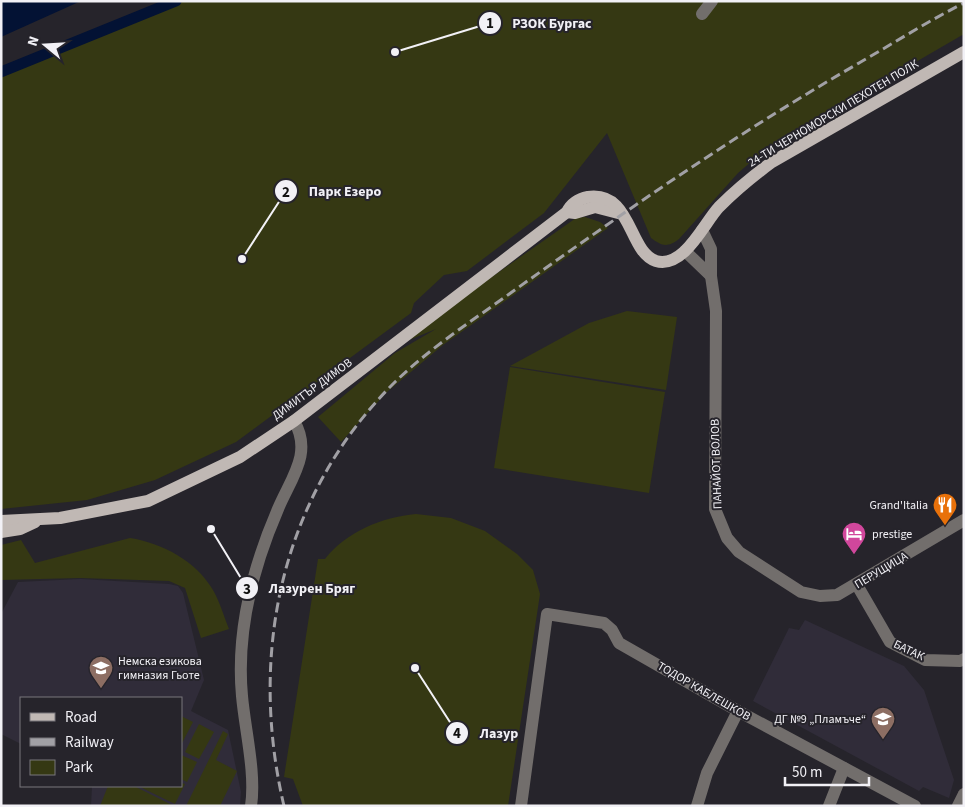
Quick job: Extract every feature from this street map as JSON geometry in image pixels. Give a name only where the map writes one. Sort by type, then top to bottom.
[{"type":"main road","name":"24-ТИ ЧЕРНОМОРСКИ ПЕХОТЕН ПОЛК","points":[[622,214],[646,255],[655,261],[675,259],[685,251],[717,209],[746,180],[772,162],[964,52]]},
{"type":"main road","name":"ДИМИТЪР ДИМОВ","points":[[1,521],[39,520],[98,512],[148,501],[240,457],[294,421],[567,212],[575,213],[595,207],[622,214]]},
{"type":"main road","name":"ДИМИТЪР ДИМОВ","points":[[1,532],[20,529],[39,520]]},
{"type":"street","points":[[702,14],[712,1]]},
{"type":"street","name":"ПАНАЙОТ ВОЛОВ","points":[[702,230],[711,249],[711,276],[716,311],[715,509],[727,538],[739,552],[801,592],[820,596]]},
{"type":"street","points":[[685,251],[711,276]]},
{"type":"street","points":[[251,806],[252,786],[240,676],[241,639],[252,584],[262,547],[301,459],[302,438],[294,421]]},
{"type":"street","name":"ПЕРУЩИЦА","points":[[820,596],[837,595],[857,585],[964,520]]},
{"type":"street","name":"БАТАК","points":[[857,585],[890,642],[925,660],[960,661],[964,659]]},
{"type":"street","name":"ТОДОР КАБЛЕШКОВ","points":[[521,806],[548,614],[604,623],[612,630],[619,643],[738,711],[915,806]]},
{"type":"street","points":[[696,806],[707,773],[738,711]]},
{"type":"street","points":[[829,806],[844,768]]},
{"type":"street","points":[[958,806],[964,794]]},
{"type":"shaded area","name":"Немска езикова гимназия Гьоте","points":[[80,579],[178,586],[183,593],[204,680],[191,711],[228,730],[241,792],[240,806],[91,806],[92,787],[182,787],[182,697],[20,697],[20,744],[1,734],[1,614],[18,582]]},
{"type":"shaded area","name":"ДГ №9 „Пламъче“","points":[[805,620],[904,666],[924,690],[954,780],[949,798],[923,787],[919,791],[753,701],[789,628],[799,630]]},
{"type":"green space","points":[[171,1],[964,1],[964,34],[766,149],[738,173],[679,239],[668,245],[658,243],[651,238],[607,133],[544,213],[467,271],[444,275],[414,303],[411,313],[236,442],[155,480],[87,500],[1,509],[1,73]]},
{"type":"green space","points":[[585,217],[600,222],[608,228],[443,345],[387,392],[341,442],[318,417],[395,353],[436,329],[392,347],[576,218]]},
{"type":"green space","points":[[627,311],[677,317],[666,390],[510,366],[589,323]]},
{"type":"green space","points":[[510,367],[665,392],[649,493],[494,468]]},
{"type":"green space","points":[[416,514],[451,518],[485,531],[517,554],[533,570],[540,594],[508,806],[303,806],[293,779],[284,777],[318,559],[325,559],[343,541],[378,522]]},
{"type":"green space","points":[[130,538],[142,540],[166,549],[188,562],[197,570],[213,590],[229,629],[201,638],[185,588],[169,581],[80,578],[1,580],[1,545],[21,540],[35,563]]},
{"type":"green space","points":[[182,716],[193,722],[182,743]]},
{"type":"green space","points":[[199,724],[214,732],[199,759],[185,752]]},
{"type":"green space","points":[[223,731],[228,734],[216,760],[237,771],[220,806],[186,806]]},
{"type":"green space","points":[[182,755],[197,762],[187,782],[182,780]]},
{"type":"green space","points":[[182,783],[185,784],[175,804],[140,787],[182,787]]},
{"type":"green space","points":[[108,787],[136,787],[174,806],[100,806]]},
{"type":"water","points":[[1,1],[81,1],[1,37]]},
{"type":"waterway","points":[[1,72],[176,1]]},
{"type":"railway","points":[[284,806],[274,748],[270,691],[273,634],[283,578],[301,525],[325,474],[357,425],[396,381],[430,352],[466,324],[601,229],[676,177],[828,81],[964,3]]},
{"type":"place","name":"РЗОК Бургас","points":[[395,52]]},
{"type":"place","name":"Парк Езеро","points":[[242,259]]},
{"type":"place","name":"Grand'Italia","points":[[945,526]]},
{"type":"place","name":"Лазурен Бряг","points":[[211,529]]},
{"type":"place","name":"prestige","points":[[854,555]]},
{"type":"place","name":"Лазур","points":[[415,668]]},
{"type":"place","name":"Немска езикова гимназия Гьоте","points":[[101,689]]},
{"type":"place","name":"ДГ №9 „Пламъче“","points":[[883,740]]}]
